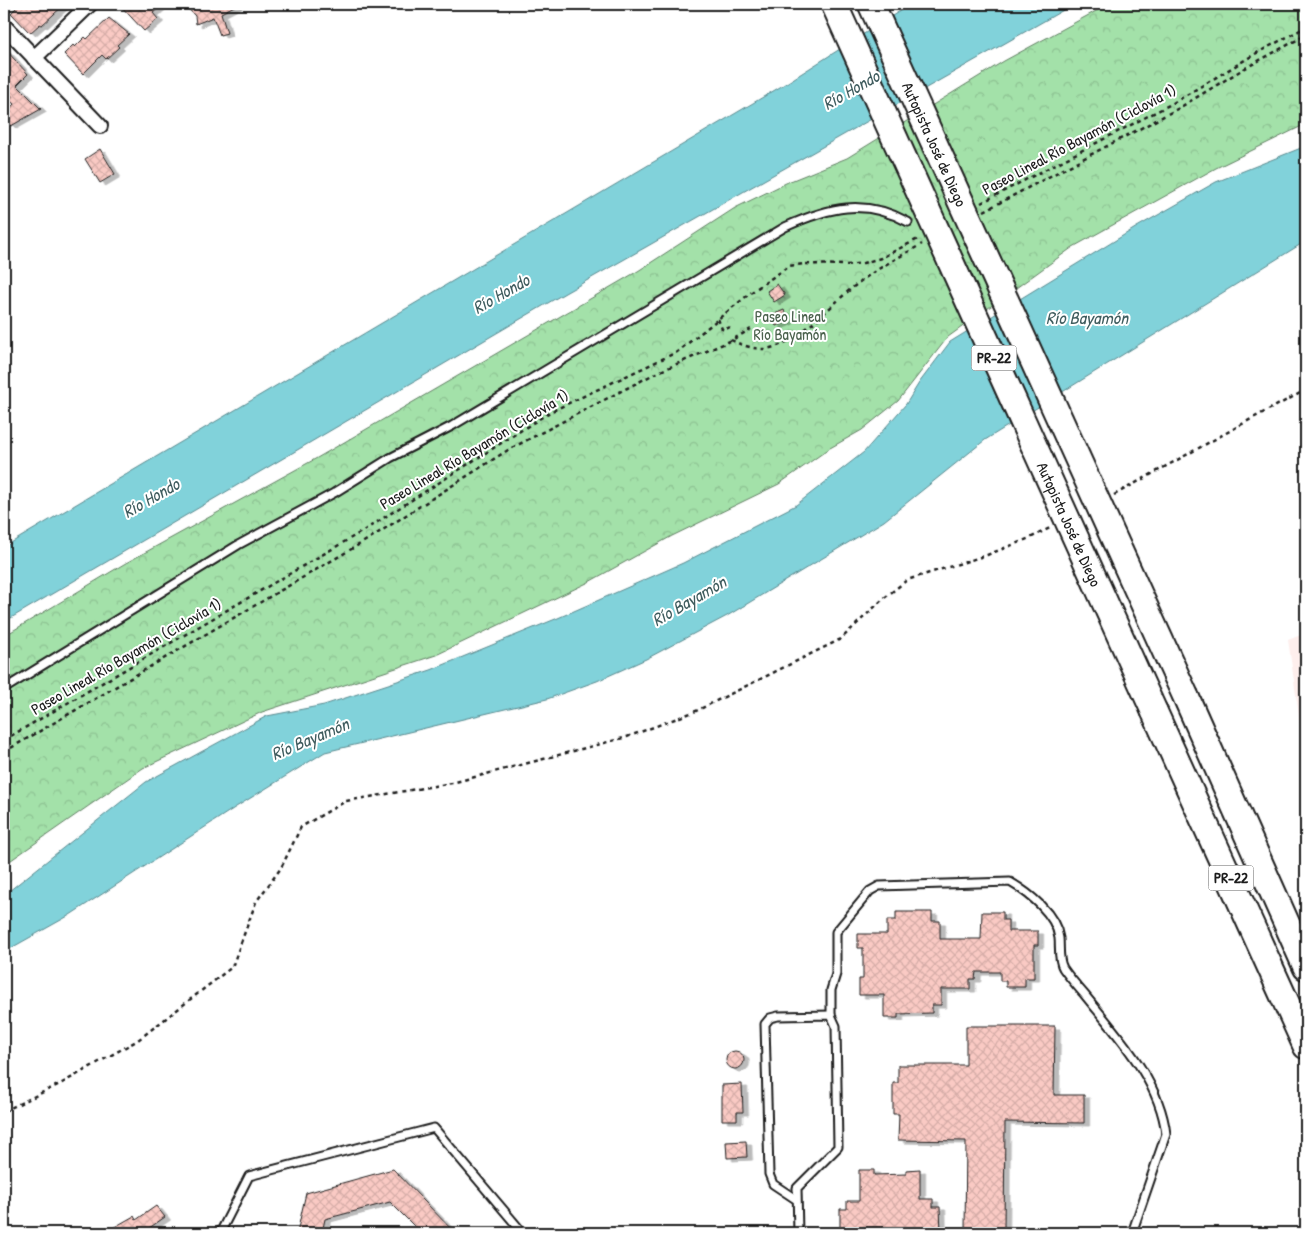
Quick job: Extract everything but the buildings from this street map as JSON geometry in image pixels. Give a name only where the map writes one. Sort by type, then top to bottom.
[{"type":"highway","name":"Autopista José de Diego","points":[[834,4],[1306,1046]]},
{"type":"highway","name":"Autopista José de Diego","points":[[871,4],[1306,967]]},
{"type":"street","points":[[34,58],[90,4]]},
{"type":"street","points":[[4,26],[100,126]]},
{"type":"lane","points":[[4,689],[238,545],[334,493],[390,458],[452,426],[786,226],[804,218],[832,210],[865,207],[885,211],[908,222]]},
{"type":"lane","points":[[798,1233],[797,1188],[838,1147],[836,1026],[831,1015],[831,990],[836,974],[836,932],[870,891],[878,886],[1010,882],[1043,908],[1052,919],[1059,936],[1061,966],[1136,1060],[1165,1121],[1166,1134],[1132,1233]]},
{"type":"lane","points":[[797,1200],[774,1184],[769,1174],[765,1024],[770,1018],[778,1016],[831,1015]]},
{"type":"lane","points":[[220,1233],[249,1176],[434,1128],[523,1233]]},
{"type":"path","name":"Paseo Lineal Río Bayamón (Ciclovía 1)","points":[[974,207],[1172,103],[1306,27]]},
{"type":"path","points":[[981,213],[1179,108],[1240,71],[1306,35]]},
{"type":"path","name":"Paseo Lineal Río Bayamón (Ciclovía 1)","points":[[4,740],[363,531],[550,412],[677,352],[753,291],[789,266],[863,263],[881,258],[921,238]]},
{"type":"path","points":[[731,340],[764,349],[785,344],[857,284],[891,260],[922,244]]},
{"type":"path","points":[[718,319],[722,330],[730,327]]},
{"type":"path","points":[[4,752],[367,540],[508,450],[656,373],[752,329]]},
{"type":"path","points":[[1109,498],[1306,390]]},
{"type":"path","points":[[4,1111],[62,1083],[138,1040],[232,967],[256,902],[281,868],[301,827],[346,801],[452,783],[627,737],[696,711],[841,639],[884,598],[907,580],[987,555],[1030,538],[1056,525]]},
{"type":"shaded area","points":[[1306,633],[1306,764],[1288,640]]},
{"type":"green space","name":"Paseo Lineal Río Bayamón","points":[[1109,4],[1306,4],[1306,124],[1216,168],[1073,247],[948,337],[898,401],[862,430],[830,448],[779,484],[672,536],[587,583],[436,655],[262,712],[143,768],[4,865],[4,636],[124,564],[317,458],[638,271],[735,208],[788,182],[847,158],[1004,61]]},
{"type":"water","name":"Río Hondo","points":[[911,4],[1074,4],[565,293],[4,622],[4,547],[780,87]]},
{"type":"water","name":"Río Bayamón","points":[[1306,146],[1306,241],[985,440],[884,521],[727,616],[646,659],[597,681],[547,699],[325,752],[236,807],[70,915],[4,952],[4,895],[146,782],[267,716],[324,705],[431,670],[558,618],[683,563],[796,505],[864,452],[906,404],[919,383],[950,342],[1137,227],[1216,182]]}]
